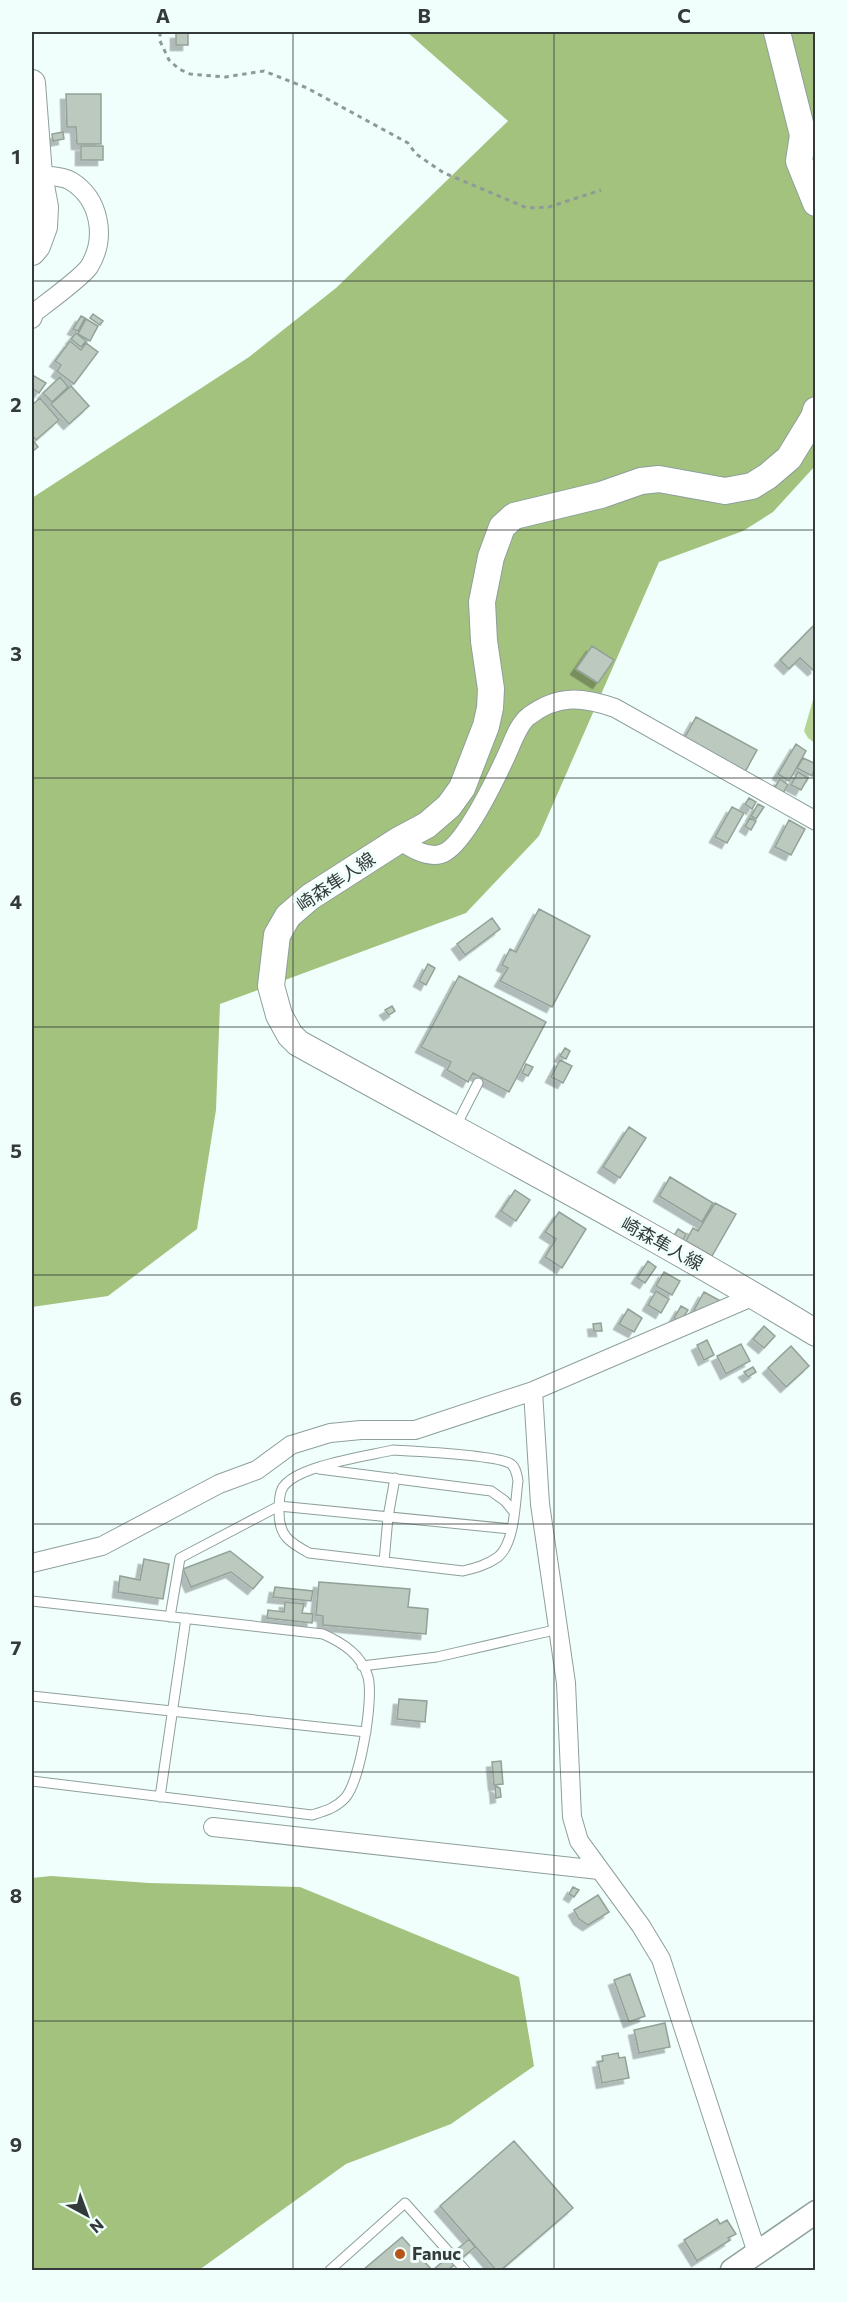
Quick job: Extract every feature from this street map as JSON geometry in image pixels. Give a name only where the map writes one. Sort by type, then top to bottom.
[{"type":"main road","points":[[777,32],[803,135],[799,162],[816,203]]},
{"type":"main road","points":[[32,83],[39,175],[45,207],[44,227],[37,246],[32,252]]},
{"type":"main road","name":"崎森隼人線","points":[[816,410],[806,432],[789,458],[752,486],[725,491],[659,479],[641,481],[601,495],[514,516],[502,527],[491,557],[482,602],[484,641],[491,689],[490,708],[486,726],[462,788],[448,806],[427,825],[399,840],[310,897],[288,916],[277,935],[271,986],[279,1016],[290,1035],[298,1043],[455,1128],[816,1333]]},
{"type":"street","points":[[32,319],[35,312],[88,267],[97,244],[98,214],[90,197],[69,180],[39,175]]},
{"type":"street","points":[[399,840],[415,851],[430,855],[442,854],[459,841],[494,782],[527,717],[554,701],[574,699],[592,700],[615,708],[816,821]]},
{"type":"street","points":[[32,1563],[102,1546],[219,1484],[257,1470],[291,1445],[330,1433],[361,1430],[415,1430],[533,1392],[754,1296]]},
{"type":"street","points":[[533,1392],[540,1504],[566,1683],[572,1817],[579,1841],[641,1926],[661,1959],[757,2253]]},
{"type":"street","points":[[213,1827],[599,1870]]},
{"type":"street","points":[[732,2271],[816,2212]]},
{"type":"lane","points":[[455,1128],[478,1083]]},
{"type":"lane","points":[[393,1450],[494,1460],[510,1464],[517,1473],[519,1481],[509,1542],[499,1556],[486,1564],[463,1571],[309,1553],[283,1535],[279,1523],[279,1506],[281,1490],[288,1481],[313,1468],[393,1450]]},
{"type":"lane","points":[[313,1468],[491,1491],[505,1501],[514,1512]]},
{"type":"lane","points":[[384,1562],[388,1517],[395,1478]]},
{"type":"lane","points":[[170,1617],[180,1558],[279,1506],[511,1530]]},
{"type":"lane","points":[[32,1601],[323,1634],[342,1643],[358,1657],[368,1677],[370,1692],[366,1732],[354,1785],[346,1797],[331,1809],[312,1815],[32,1781]]},
{"type":"lane","points":[[160,1797],[186,1618]]},
{"type":"lane","points":[[362,1666],[437,1657],[559,1629]]},
{"type":"lane","points":[[32,1696],[366,1732]]},
{"type":"lane","points":[[330,2271],[405,2203],[465,2271]]},
{"type":"path","points":[[160,32],[160,41],[169,60],[179,69],[190,74],[225,76],[264,70],[307,88],[408,143],[416,154],[444,173],[527,208],[549,207],[601,190]]},
{"type":"green space","points":[[407,32],[815,32],[815,466],[773,512],[743,531],[659,562],[539,836],[466,913],[220,1004],[216,1110],[197,1229],[108,1296],[32,1307],[32,498],[249,357],[336,288],[508,121]]},
{"type":"green space","points":[[815,693],[815,743],[804,731]]},
{"type":"green space","points":[[51,1876],[149,1883],[300,1887],[519,1977],[534,2066],[451,2124],[346,2164],[199,2270],[32,2270],[32,1878]]},
{"type":"building","points":[[176,33],[188,33],[188,45],[176,45]]},
{"type":"building","points":[[66,94],[101,94],[101,144],[77,144],[76,127],[67,127]]},
{"type":"building","points":[[63,132],[64,139],[53,141],[52,134]]},
{"type":"building","points":[[81,146],[103,146],[103,160],[81,160]]},
{"type":"building","points":[[93,314],[103,321],[100,325],[90,318]]},
{"type":"building","points":[[81,316],[85,318],[78,331],[73,329]]},
{"type":"building","points":[[86,319],[98,326],[90,341],[78,334]]},
{"type":"building","points":[[76,333],[86,341],[81,347],[71,339]]},
{"type":"building","points":[[70,341],[81,350],[86,343],[98,352],[74,384],[57,371],[61,365],[55,361]]},
{"type":"building","points":[[34,376],[46,383],[39,393],[32,388]]},
{"type":"building","points":[[60,377],[68,387],[52,402],[43,393]]},
{"type":"building","points":[[71,386],[89,406],[69,424],[51,404]]},
{"type":"building","points":[[40,398],[59,420],[36,440],[32,435],[32,405]]},
{"type":"building","points":[[32,439],[38,447],[32,452]]},
{"type":"building","points":[[816,623],[816,668],[813,670],[800,658],[789,669],[780,660]]},
{"type":"building","points":[[592,646],[614,660],[598,683],[576,669]]},
{"type":"building","points":[[696,717],[757,750],[745,772],[684,739]]},
{"type":"building","points":[[796,744],[806,751],[789,781],[778,774]]},
{"type":"building","points":[[803,758],[816,764],[812,776],[797,768]]},
{"type":"building","points":[[798,772],[808,778],[801,790],[791,785]]},
{"type":"building","points":[[780,779],[788,785],[780,798],[772,792]]},
{"type":"building","points":[[749,798],[756,802],[752,809],[745,804]]},
{"type":"building","points":[[758,804],[764,807],[756,819],[751,816]]},
{"type":"building","points":[[732,807],[744,813],[727,843],[715,837]]},
{"type":"building","points":[[750,818],[756,821],[751,830],[745,826]]},
{"type":"building","points":[[789,820],[805,829],[791,855],[775,847]]},
{"type":"building","points":[[539,909],[590,936],[552,1007],[500,981],[508,968],[502,965],[510,949],[516,952]]},
{"type":"building","points":[[492,918],[500,929],[465,955],[457,944]]},
{"type":"building","points":[[428,964],[435,968],[426,985],[419,981]]},
{"type":"building","points":[[459,976],[546,1022],[509,1092],[473,1073],[468,1082],[447,1070],[451,1062],[421,1047]]},
{"type":"building","points":[[392,1006],[395,1011],[389,1015],[385,1010]]},
{"type":"building","points":[[565,1048],[570,1051],[566,1059],[560,1056]]},
{"type":"building","points":[[560,1060],[572,1066],[563,1083],[551,1077]]},
{"type":"building","points":[[526,1064],[533,1067],[528,1076],[522,1073]]},
{"type":"building","points":[[629,1127],[646,1138],[620,1178],[603,1167]]},
{"type":"building","points":[[670,1177],[713,1203],[702,1222],[659,1196]]},
{"type":"building","points":[[515,1190],[530,1200],[516,1221],[501,1211]]},
{"type":"building","points":[[715,1203],[736,1214],[712,1256],[686,1241],[693,1228],[698,1231]]},
{"type":"building","points":[[559,1212],[586,1229],[562,1268],[545,1257],[556,1239],[545,1232]]},
{"type":"building","points":[[678,1229],[686,1234],[680,1246],[671,1241]]},
{"type":"building","points":[[648,1261],[656,1267],[645,1283],[637,1278]]},
{"type":"building","points":[[664,1272],[680,1281],[672,1295],[656,1286]]},
{"type":"building","points":[[656,1291],[669,1299],[661,1313],[648,1305]]},
{"type":"building","points":[[704,1292],[726,1304],[703,1315],[694,1310]]},
{"type":"building","points":[[681,1306],[688,1310],[680,1322],[674,1318]]},
{"type":"building","points":[[628,1309],[642,1318],[634,1332],[619,1324]]},
{"type":"building","points":[[601,1323],[602,1331],[594,1331],[593,1324]]},
{"type":"building","points":[[764,1326],[775,1336],[764,1348],[753,1339]]},
{"type":"building","points":[[707,1340],[714,1355],[704,1360],[697,1345]]},
{"type":"building","points":[[741,1344],[750,1361],[726,1374],[717,1356]]},
{"type":"building","points":[[791,1346],[809,1366],[786,1387],[768,1368]]},
{"type":"building","points":[[753,1367],[756,1372],[748,1377],[744,1372]]},
{"type":"building","points":[[230,1551],[263,1577],[253,1589],[231,1572],[191,1587],[183,1569]]},
{"type":"building","points":[[144,1559],[169,1564],[163,1599],[118,1592],[120,1576],[140,1580]]},
{"type":"building","points":[[319,1582],[410,1589],[408,1607],[428,1609],[426,1634],[323,1625],[323,1616],[316,1615]]},
{"type":"building","points":[[275,1587],[313,1591],[311,1601],[273,1597]]},
{"type":"building","points":[[285,1602],[304,1604],[302,1613],[313,1614],[312,1623],[267,1618],[268,1610],[284,1612]]},
{"type":"building","points":[[399,1699],[427,1701],[425,1722],[397,1719]]},
{"type":"building","points":[[501,1761],[503,1784],[494,1785],[492,1762]]},
{"type":"building","points":[[495,1786],[500,1788],[501,1797],[496,1798]]},
{"type":"building","points":[[573,1887],[579,1890],[574,1897],[569,1894]]},
{"type":"building","points":[[598,1895],[609,1912],[588,1925],[579,1919],[574,1910]]},
{"type":"building","points":[[630,1974],[645,2016],[629,2022],[614,1980]]},
{"type":"building","points":[[665,2023],[670,2047],[639,2053],[634,2030]]},
{"type":"building","points":[[618,2053],[619,2058],[625,2057],[629,2078],[602,2083],[598,2062],[603,2061],[602,2056]]},
{"type":"building","points":[[514,2141],[573,2208],[501,2270],[496,2270],[440,2206]]},
{"type":"building","points":[[717,2219],[720,2224],[727,2220],[736,2234],[697,2261],[684,2240]]},
{"type":"building","name":"Fanuc","points":[[402,2237],[432,2270],[363,2270]]},
{"type":"building","points":[[469,2239],[475,2247],[448,2270],[433,2270]]},
{"type":"place","name":"Fanuc","points":[[400,2254]]}]
